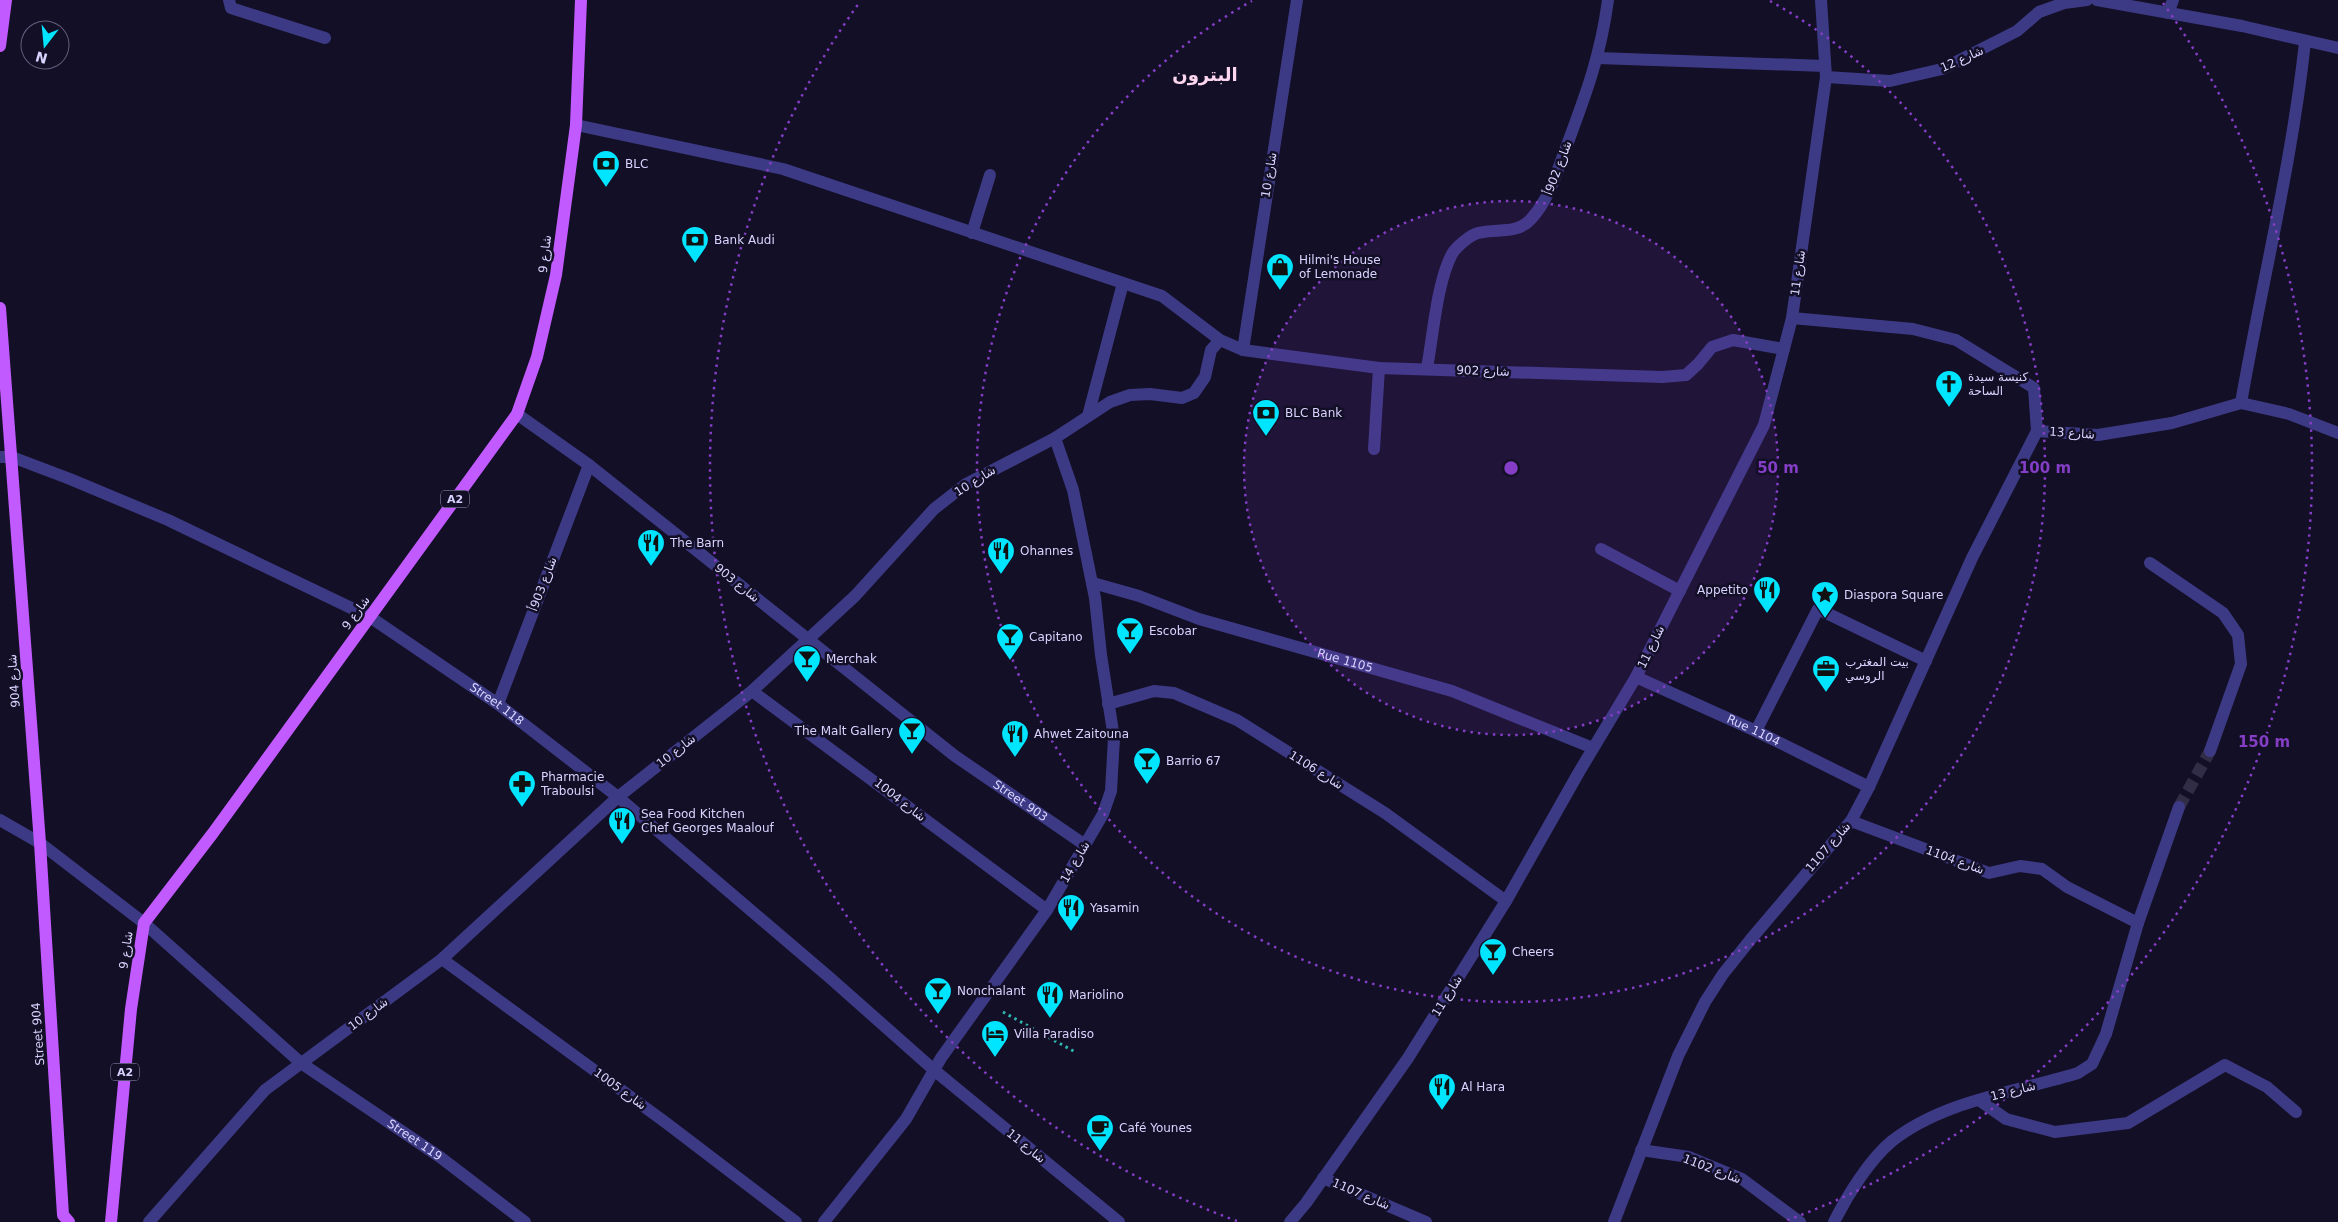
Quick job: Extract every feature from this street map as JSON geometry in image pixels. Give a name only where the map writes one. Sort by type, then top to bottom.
[{"type":"main road","points":[[0,46],[6,0]]},
{"type":"main road","name":"شارع 9","points":[[111,1222],[131,1009],[144,923],[213,833],[517,414],[537,356],[556,275],[576,125],[582,0]]},
{"type":"main road","name":"شارع 904","points":[[0,308],[6,457],[40,843]]},
{"type":"main road","name":"Street 904","points":[[40,843],[64,1215],[69,1222]]},
{"type":"street","points":[[229,0],[232,8],[325,38]]},
{"type":"street","name":"شارع 10","points":[[1243,350],[1297,0]]},
{"type":"street","name":"شارع 902أ","points":[[1427,368],[1444,278],[1453,253],[1474,234],[1490,230],[1510,231],[1526,224],[1545,201],[1583,105],[1598,58],[1608,0]]},
{"type":"street","name":"شارع 11","points":[[1290,1222],[1408,1058],[1506,901],[1593,748],[1636,677],[1764,425],[1792,318],[1826,72],[1822,0]]},
{"type":"street","name":"شارع 12","points":[[1598,58],[1826,72],[1890,81],[1942,69],[2016,31],[2039,12],[2064,4],[2087,0]]},
{"type":"street","points":[[2097,0],[2242,26],[2305,42],[2338,48]]},
{"type":"street","points":[[2168,13],[2173,0]]},
{"type":"street","points":[[2241,403],[2283,188],[2299,97],[2305,42]]},
{"type":"street","name":"شارع 902","points":[[576,125],[783,169],[1162,296],[1220,340],[1243,350],[1379,368],[1427,368],[1662,377],[1686,375],[1712,347],[1734,340],[1784,349]]},
{"type":"street","points":[[972,233],[990,175]]},
{"type":"street","points":[[1088,416],[1123,283]]},
{"type":"street","name":"شارع 13","points":[[1792,318],[1913,329],[1956,340],[2034,388],[2037,431],[2098,435],[2172,423],[2241,403],[2289,414],[2338,433]]},
{"type":"street","name":"شارع 10","points":[[148,1222],[265,1090],[442,959],[618,797],[752,690],[855,596],[934,508],[966,484],[1054,438],[1110,402],[1130,395],[1150,394],[1182,398],[1194,393],[1205,377],[1211,350],[1220,340]]},
{"type":"street","points":[[1374,449],[1379,368]]},
{"type":"street","name":"شارع 903","points":[[517,414],[589,465],[955,756]]},
{"type":"street","name":"شارع 1107","points":[[1614,1222],[1678,1056],[1705,1002],[1723,974],[1745,946],[1814,862],[1851,822],[1869,787],[1972,558],[2037,431]]},
{"type":"street","name":"شارع 14","points":[[824,1222],[906,1119],[934,1070],[1047,910],[1103,814],[1111,791],[1114,738],[1093,583],[1073,490],[1054,438]]},
{"type":"street","name":"Street 118","points":[[6,457],[70,479],[168,520],[370,617],[498,704],[618,797],[829,977],[934,1070]]},
{"type":"street","name":"شارع 903أ","points":[[498,704],[589,465]]},
{"type":"street","points":[[1601,549],[1680,590]]},
{"type":"street","points":[[2150,563],[2223,613],[2238,635],[2241,664],[2210,751]]},
{"type":"street","name":"Rue 1105","points":[[1093,583],[1139,596],[1199,619],[1452,691],[1593,748]]},
{"type":"street","points":[[1756,731],[1818,609],[1926,661]]},
{"type":"street","name":"Rue 1104","points":[[1636,677],[1756,731],[1869,787]]},
{"type":"street","name":"شارع 1004","points":[[752,690],[1047,910]]},
{"type":"street","name":"شارع 1106","points":[[1108,704],[1154,691],[1174,693],[1237,720],[1385,813],[1506,901]]},
{"type":"street","name":"Street 903","points":[[955,756],[1084,845]]},
{"type":"street","name":"شارع 13","points":[[1834,1222],[1844,1203],[1868,1168],[1891,1142],[1932,1118],[1978,1100],[2070,1076],[2092,1064],[2106,1034],[2138,923],[2179,807]]},
{"type":"street","name":"Street 119","points":[[0,820],[40,843],[144,923],[301,1063],[440,1157],[525,1222]]},
{"type":"street","name":"شارع 1104","points":[[1851,822],[1989,873],[2020,866],[2042,869],[2067,887],[2138,923]]},
{"type":"street","name":"شارع 1005","points":[[442,959],[666,1122],[796,1222]]},
{"type":"street","points":[[1978,1100],[2006,1120],[2055,1132],[2128,1123],[2225,1065],[2267,1087],[2296,1112]]},
{"type":"street","name":"شارع 11","points":[[934,1070],[1118,1222]]},
{"type":"street","name":"شارع 1102","points":[[1641,1150],[1689,1157],[1742,1179],[1800,1222]]},
{"type":"street","name":"شارع 1107","points":[[1323,1178],[1426,1222]]},
{"type":"path","points":[[984,998],[1014,1019],[1077,1053]]},
{"type":"tunnel","points":[[2179,807],[2210,751]]},
{"type":"place","name":"BLC","points":[[606,188]]},
{"type":"place","name":"Bank Audi","points":[[695,264]]},
{"type":"place","name":"Hilmi's House of Lemonade","points":[[1280,291]]},
{"type":"place","name":"كنيسة سيدة الساحة","points":[[1949,408]]},
{"type":"place","name":"BLC Bank","points":[[1266,437]]},
{"type":"place","name":"The Barn","points":[[651,567]]},
{"type":"place","name":"Ohannes","points":[[1001,575]]},
{"type":"place","name":"Appetito","points":[[1767,614]]},
{"type":"place","name":"Diaspora Square","points":[[1825,619]]},
{"type":"place","name":"Escobar","points":[[1130,655]]},
{"type":"place","name":"Capitano","points":[[1010,661]]},
{"type":"place","name":"Merchak","points":[[807,683]]},
{"type":"place","name":"بيت المغترب الروسي","points":[[1826,693]]},
{"type":"place","name":"The Malt Gallery","points":[[912,755]]},
{"type":"place","name":"Ahwet Zaitouna","points":[[1015,758]]},
{"type":"place","name":"Barrio 67","points":[[1147,785]]},
{"type":"place","name":"Pharmacie Traboulsi","points":[[522,808]]},
{"type":"place","name":"Sea Food Kitchen Chef Georges Maalouf","points":[[622,845]]},
{"type":"place","name":"Yasamin","points":[[1071,932]]},
{"type":"place","name":"Cheers","points":[[1493,976]]},
{"type":"place","name":"Nonchalant","points":[[938,1015]]},
{"type":"place","name":"Mariolino","points":[[1050,1019]]},
{"type":"place","name":"Villa Paradiso","points":[[995,1058]]},
{"type":"place","name":"Al Hara","points":[[1442,1111]]},
{"type":"place","name":"Café Younes","points":[[1100,1152]]},
{"type":"district","name":"البترون","points":[[1205,74]]}]
